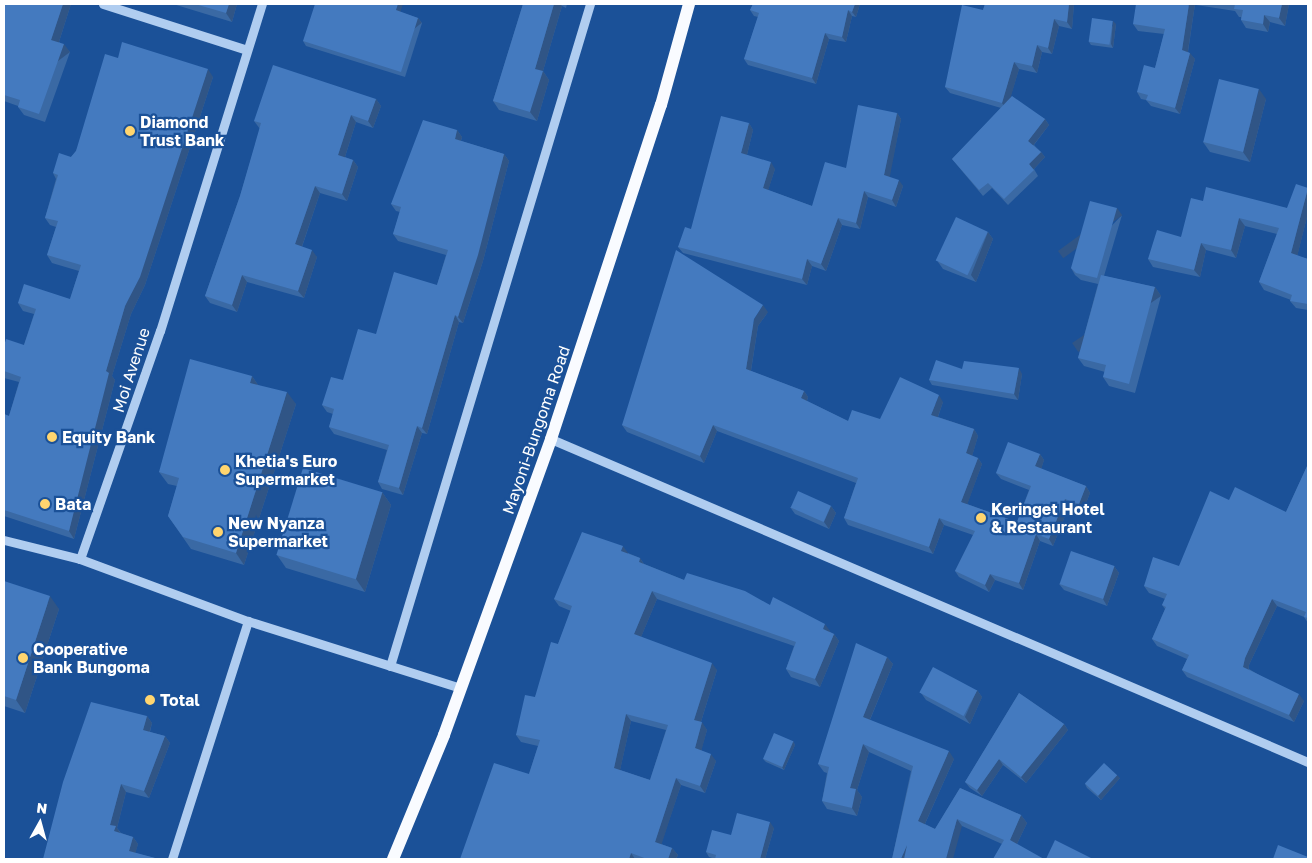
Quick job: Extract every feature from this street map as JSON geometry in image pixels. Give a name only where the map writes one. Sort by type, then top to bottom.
[{"type":"main road","name":"Mayoni-Bungoma Road","points":[[393,859],[461,688],[551,439],[661,104],[689,4]]},
{"type":"street","points":[[103,4],[247,50]]},
{"type":"street","name":"Moi Avenue","points":[[80,559],[160,331],[262,4]]},
{"type":"street","points":[[390,666],[590,4]]},
{"type":"street","points":[[551,439],[1308,762]]},
{"type":"street","points":[[4,540],[80,559],[248,620],[461,688]]},
{"type":"street","points":[[172,859],[248,620]]},
{"type":"building","points":[[4,4],[63,4],[51,40],[64,44],[39,114],[18,107],[20,100],[4,95]]},
{"type":"building","points":[[195,4],[229,4],[226,13]]},
{"type":"building","points":[[315,4],[398,4],[396,10],[418,18],[401,72],[303,41]]},
{"type":"building","points":[[523,4],[554,4],[535,69],[543,71],[530,112],[493,101]]},
{"type":"building","points":[[753,4],[855,4],[852,12],[848,10],[842,37],[825,33],[812,78],[744,59],[759,13],[750,10]]},
{"type":"building","points":[[985,4],[1069,4],[1067,22],[1054,19],[1048,48],[1037,45],[1032,66],[1014,62],[1002,103],[945,87],[962,5],[983,10]]},
{"type":"building","points":[[1136,4],[1189,4],[1182,50],[1190,53],[1175,108],[1146,100],[1148,95],[1137,92],[1144,65],[1155,68],[1165,29],[1133,24]]},
{"type":"building","points":[[1235,4],[1282,4],[1279,18],[1264,15],[1263,24],[1241,20],[1243,10],[1234,9]]},
{"type":"building","points":[[1092,18],[1113,21],[1109,45],[1089,42]]},
{"type":"building","points":[[122,42],[208,69],[140,277],[125,306],[106,371],[109,373],[69,531],[4,510],[4,414],[9,416],[21,377],[4,371],[4,346],[6,339],[24,345],[36,309],[18,303],[24,284],[70,299],[81,265],[47,255],[58,221],[45,218],[58,175],[53,173],[59,153],[71,157],[76,151],[105,54],[118,58]]},
{"type":"building","points":[[273,65],[376,99],[368,121],[351,115],[338,155],[353,160],[342,194],[315,186],[295,244],[312,250],[298,291],[242,275],[232,305],[205,296],[240,196],[261,123],[254,121]]},
{"type":"building","points":[[1219,79],[1259,89],[1243,152],[1203,142]]},
{"type":"building","points":[[1012,96],[1045,119],[1028,141],[1041,152],[1029,164],[1034,170],[1004,199],[988,183],[979,190],[952,159]]},
{"type":"building","points":[[858,105],[897,113],[884,175],[899,180],[892,200],[864,191],[856,223],[838,218],[821,264],[807,259],[802,279],[678,247],[685,227],[691,229],[721,116],[749,123],[741,153],[771,162],[763,188],[812,206],[825,162],[846,168]]},
{"type":"building","points":[[423,120],[457,130],[455,139],[504,154],[478,255],[458,317],[455,315],[422,428],[417,426],[399,488],[378,482],[389,445],[329,427],[334,409],[322,405],[331,377],[343,380],[358,329],[376,334],[394,272],[437,285],[448,250],[393,234],[401,207],[391,204]]},
{"type":"building","points":[[1296,184],[1308,188],[1291,253],[1308,259],[1308,304],[1290,301],[1292,295],[1259,282],[1279,228],[1239,218],[1231,250],[1201,243],[1194,270],[1148,259],[1157,230],[1181,237],[1191,198],[1203,201],[1206,187],[1287,208]]},
{"type":"building","points":[[1090,201],[1117,208],[1097,278],[1076,273],[1071,268]]},
{"type":"building","points":[[956,217],[988,232],[967,275],[936,261]]},
{"type":"building","points":[[676,250],[763,305],[754,319],[746,369],[804,391],[801,398],[848,421],[852,410],[880,419],[900,377],[939,395],[931,415],[974,429],[966,453],[978,458],[961,502],[1017,522],[1031,486],[996,473],[1008,442],[1040,454],[1035,466],[1086,486],[1079,504],[1065,499],[1049,539],[1036,534],[1019,583],[990,574],[985,585],[955,571],[975,531],[939,518],[929,547],[844,518],[858,478],[713,425],[700,456],[622,425]]},
{"type":"building","points":[[1101,275],[1155,287],[1129,384],[1103,377],[1106,365],[1078,358]]},
{"type":"building","points":[[190,359],[252,376],[250,383],[287,392],[236,553],[183,537],[168,516],[179,478],[159,472]]},
{"type":"building","points":[[936,360],[962,369],[964,361],[1019,368],[1014,394],[929,380]]},
{"type":"building","points":[[1308,464],[1308,618],[1304,617],[1306,612],[1272,599],[1245,658],[1243,667],[1299,694],[1289,715],[1182,670],[1189,655],[1152,639],[1166,607],[1162,605],[1167,594],[1144,586],[1153,557],[1179,566],[1210,491],[1229,500],[1235,487],[1286,512]]},
{"type":"building","points":[[303,468],[382,492],[356,579],[276,555]]},
{"type":"building","points":[[798,491],[831,506],[824,522],[791,507]]},
{"type":"building","points":[[582,532],[623,546],[621,551],[640,558],[639,562],[684,580],[687,573],[745,591],[770,605],[773,597],[825,624],[823,629],[834,634],[815,679],[786,669],[796,642],[652,591],[634,634],[712,663],[694,720],[702,722],[695,748],[711,754],[700,786],[676,778],[655,842],[672,848],[668,859],[647,859],[631,853],[629,859],[460,859],[494,763],[529,774],[540,740],[516,735],[525,695],[535,697],[551,642],[558,644],[572,606],[554,599]],"holes":[[[626,714],[668,725],[650,780],[614,768]]]},
{"type":"building","points":[[1071,551],[1114,566],[1103,599],[1060,584]]},
{"type":"building","name":"Cooperative Bank Bungoma","points":[[4,581],[50,596],[16,700],[4,696]]},
{"type":"building","points":[[856,643],[887,657],[863,717],[949,751],[918,821],[935,829],[960,788],[1021,815],[1010,840],[1044,859],[993,859],[1004,840],[957,819],[946,859],[904,859],[907,845],[901,859],[892,859],[913,766],[863,744],[850,788],[856,789],[852,808],[822,801],[829,767],[818,764]]},
{"type":"building","points":[[933,667],[977,690],[964,716],[919,693]]},
{"type":"building","points":[[1019,693],[1064,724],[1021,777],[999,759],[977,790],[965,782]]},
{"type":"building","points":[[91,702],[147,716],[143,730],[165,736],[144,791],[121,784],[110,825],[116,826],[114,831],[133,837],[129,851],[154,859],[43,859],[63,782]]},
{"type":"building","points":[[774,733],[793,741],[782,767],[763,759]]},
{"type":"building","points":[[1104,763],[1117,775],[1098,796],[1085,783]]},
{"type":"building","points":[[737,813],[770,822],[760,859],[715,859],[716,855],[706,852],[712,830],[731,835]]},
{"type":"building","points":[[1055,840],[1091,858],[1046,859]]},
{"type":"building","points":[[1278,845],[1308,857],[1308,859],[1273,859]]},
{"type":"place","name":"Diamond Trust Bank","points":[[130,131]]},
{"type":"place","name":"Equity Bank","points":[[52,437]]},
{"type":"place","name":"Khetia's Euro Supermarket","points":[[225,470]]},
{"type":"place","name":"Bata","points":[[45,504]]},
{"type":"place","name":"Keringet Hotel & Restaurant","points":[[981,518]]},
{"type":"place","name":"New Nyanza Supermarket","points":[[218,532]]},
{"type":"place","name":"Cooperative Bank Bungoma","points":[[23,658]]},
{"type":"place","name":"Total","points":[[150,700]]}]
